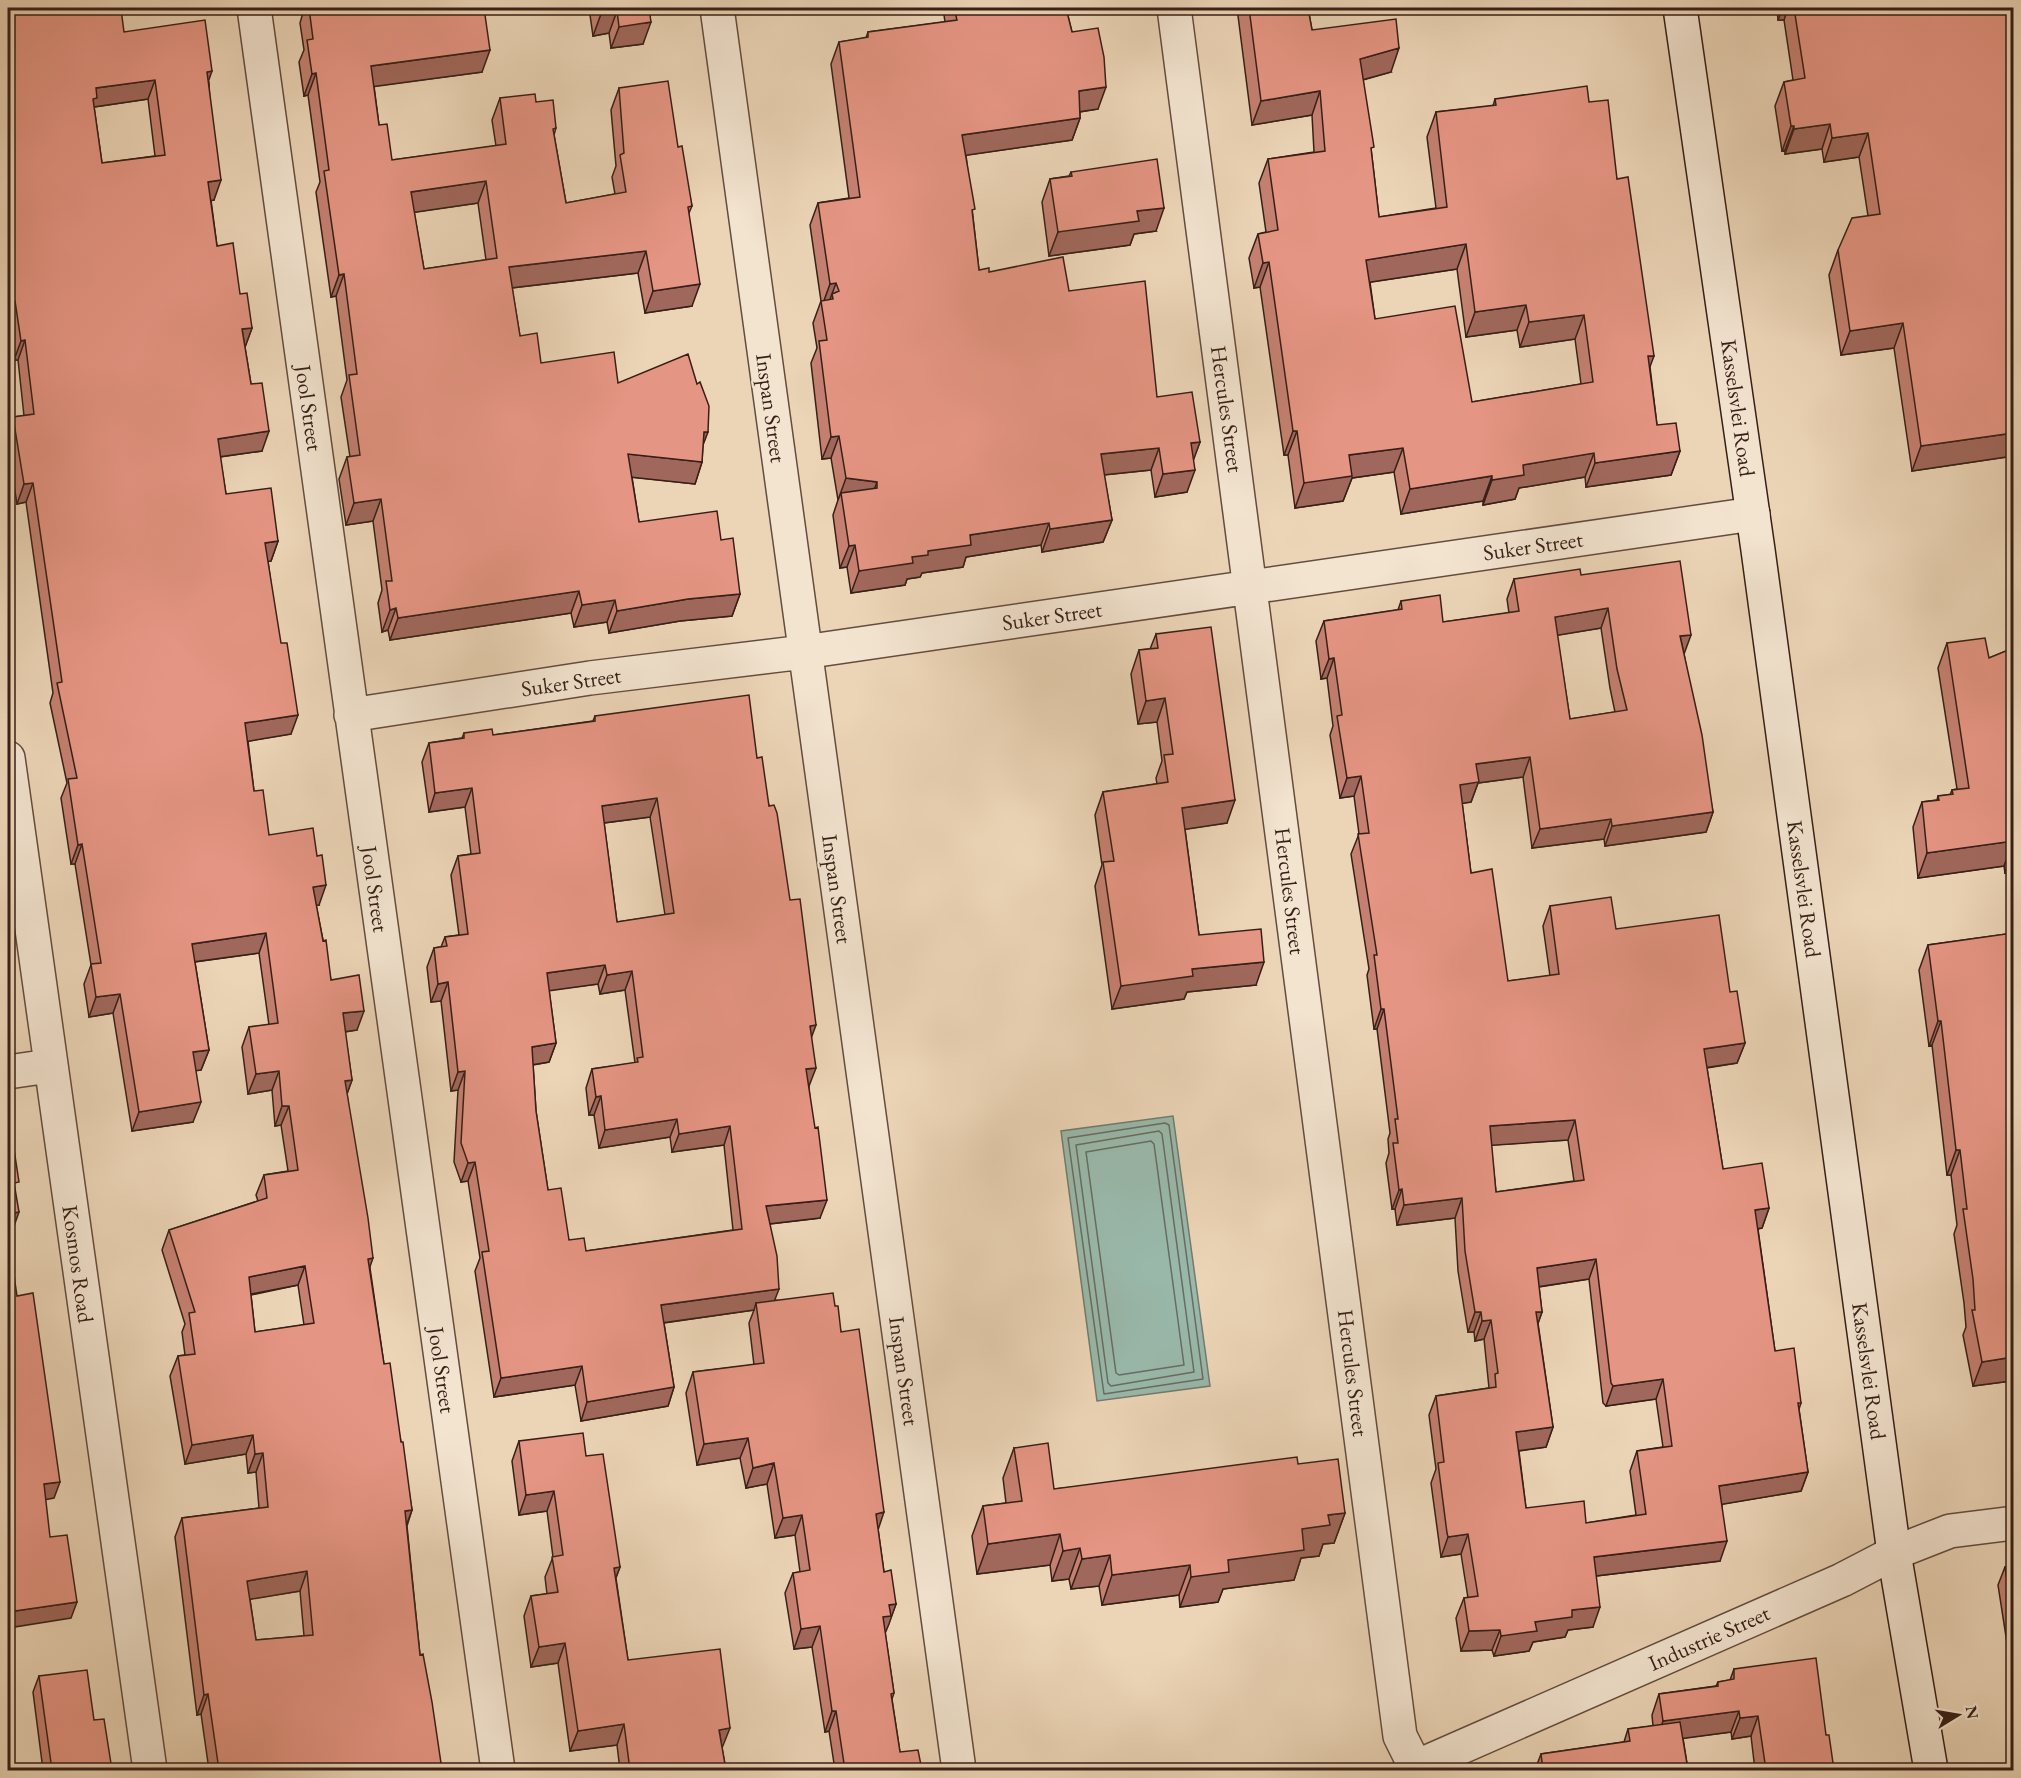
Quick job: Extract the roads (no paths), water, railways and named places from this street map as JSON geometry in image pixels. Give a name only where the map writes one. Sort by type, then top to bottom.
[{"type":"street","name":"Jool Street","points":[[254,8],[498,1770]]},
{"type":"street","name":"Inspan Street","points":[[717,8],[959,1770]]},
{"type":"street","name":"Hercules Street","points":[[1174,8],[1400,1736],[1414,1770]]},
{"type":"street","name":"Kasselsvlei Road","points":[[1680,8],[1753,514],[1894,1553],[1931,1770]]},
{"type":"street","name":"Suker Street","points":[[351,715],[590,678],[804,652],[1753,514]]},
{"type":"street","name":"Kosmos Road","points":[[8,758],[49,1066],[150,1770]]},
{"type":"street","points":[[8,1072],[49,1066]]},
{"type":"street","name":"Industrie Street","points":[[1414,1770],[1842,1580],[1894,1553],[1950,1531],[2013,1523]]},
{"type":"water","points":[[1173,1116],[1210,1386],[1097,1401],[1061,1131]]}]
